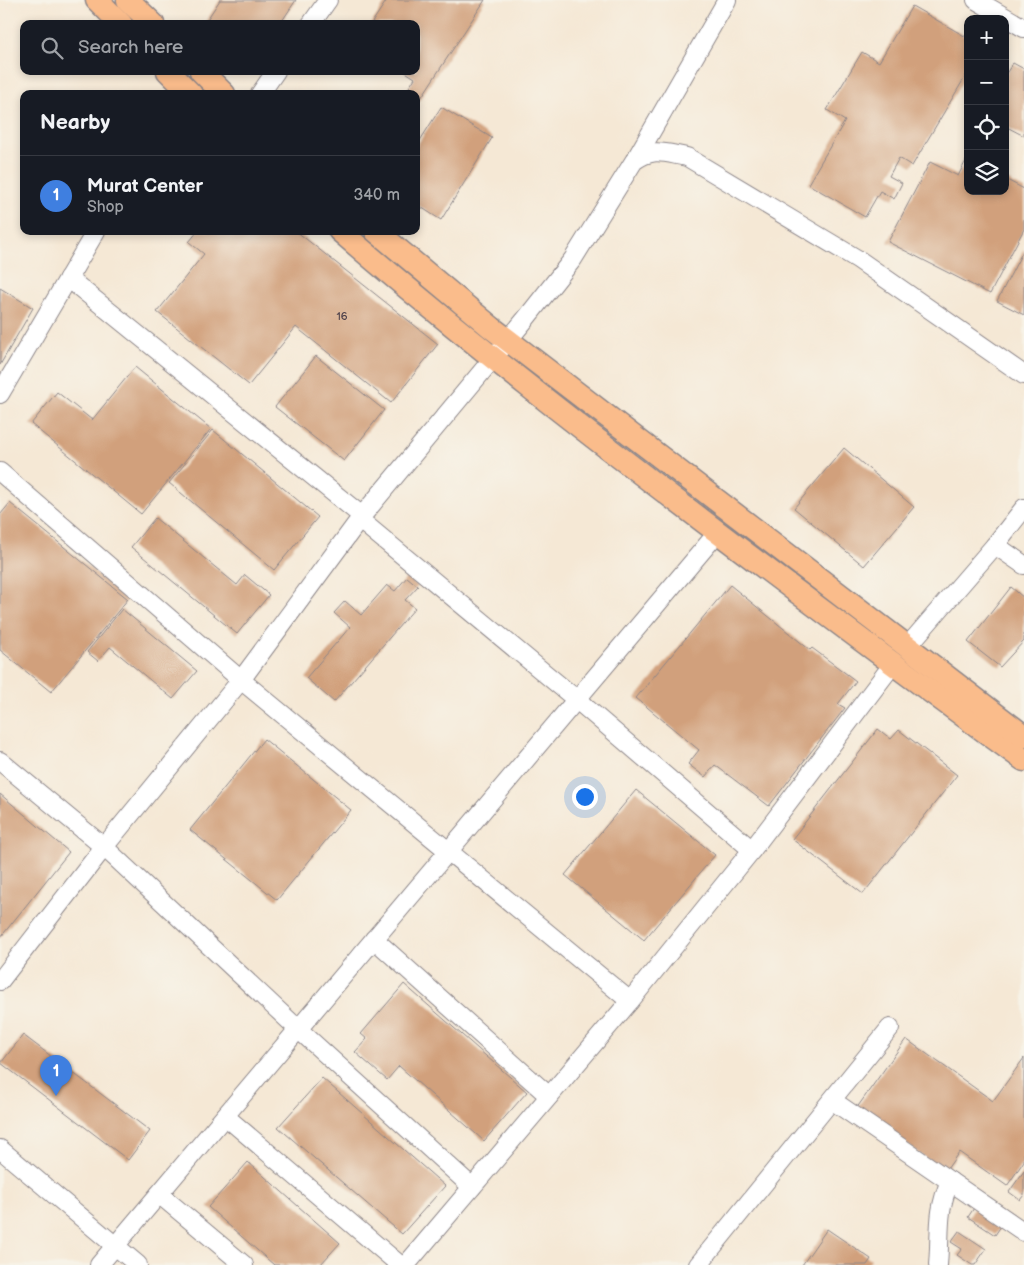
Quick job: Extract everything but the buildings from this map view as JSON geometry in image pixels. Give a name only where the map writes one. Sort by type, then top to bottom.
[{"type":"main road","points":[[97,0],[117,20]]},
{"type":"main road","points":[[128,0],[149,20]]},
{"type":"main road","points":[[205,75],[220,90]]},
{"type":"main road","points":[[345,235],[399,282],[586,433],[892,664],[1024,760]]},
{"type":"main road","points":[[381,235],[508,341],[1024,736]]},
{"type":"street","points":[[314,20],[328,0]]},
{"type":"street","points":[[0,981],[104,847],[241,680],[361,518],[573,260],[634,161],[727,0]]},
{"type":"street","points":[[976,0],[1024,28]]},
{"type":"street","points":[[263,90],[273,75]]},
{"type":"street","points":[[634,161],[647,152],[664,152],[687,156],[859,260],[1024,375]]},
{"type":"street","points":[[0,394],[94,235]]},
{"type":"street","points":[[68,278],[361,518],[752,850]]},
{"type":"street","points":[[0,472],[241,680],[630,1001]]},
{"type":"street","points":[[907,647],[995,545],[1024,508]]},
{"type":"street","points":[[98,1265],[718,532]]},
{"type":"street","points":[[995,545],[1024,565]]},
{"type":"street","points":[[406,1265],[630,1001],[752,850],[892,664]]},
{"type":"street","points":[[0,761],[104,847],[298,1029],[472,1187]]},
{"type":"street","points":[[374,939],[549,1096]]},
{"type":"street","points":[[698,1265],[833,1102],[890,1028]]},
{"type":"street","points":[[833,1102],[1024,1232]]},
{"type":"street","points":[[225,1116],[400,1265]]},
{"type":"street","points":[[0,1149],[138,1265]]},
{"type":"street","points":[[938,1265],[939,1220],[950,1181]]},
{"type":"street","points":[[159,1194],[244,1265]]},
{"type":"place","name":"Murat Center","points":[[56,1096]]}]
